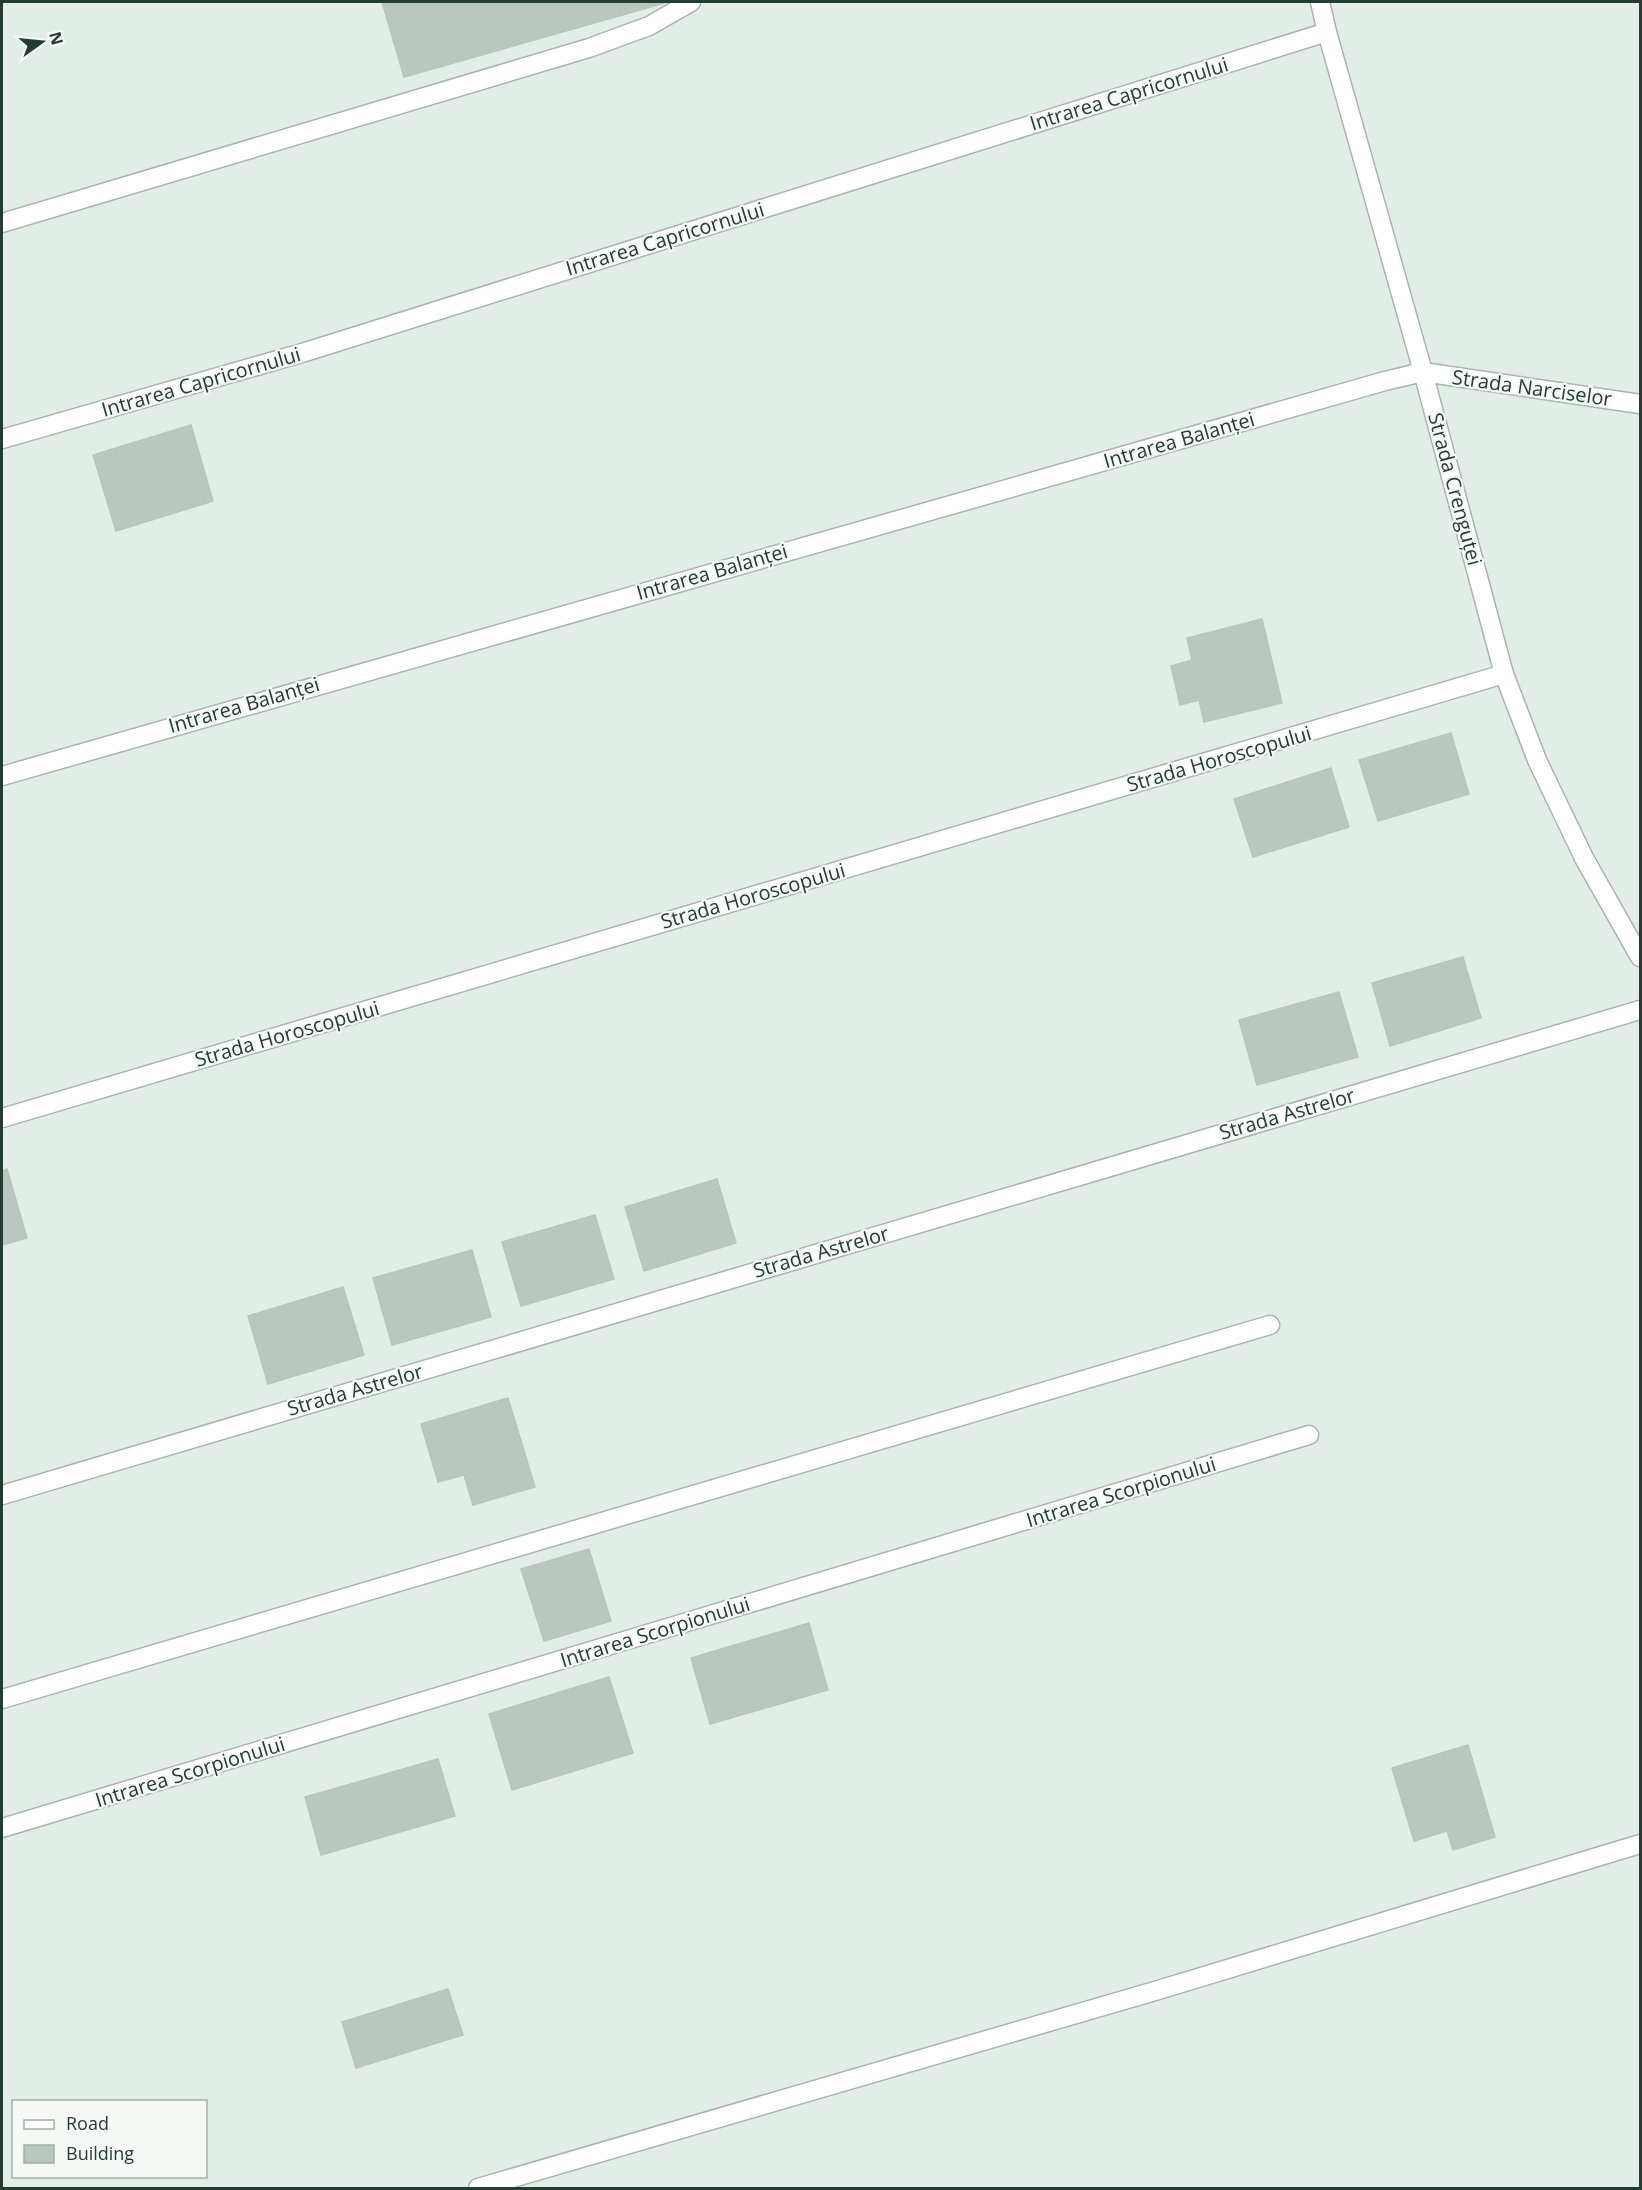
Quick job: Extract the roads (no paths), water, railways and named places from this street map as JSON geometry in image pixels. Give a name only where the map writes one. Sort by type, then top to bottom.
[{"type":"street","points":[[2,224],[589,48],[649,26],[691,2]]},
{"type":"street","name":"Strada Crenguței","points":[[1320,2],[1504,674],[1537,760],[1584,858],[1641,957]]},
{"type":"street","name":"Intrarea Capricornului","points":[[2,439],[314,349],[1327,32]]},
{"type":"street","name":"Strada Narciselor","points":[[1423,372],[1641,404]]},
{"type":"street","name":"Intrarea Balanței","points":[[2,776],[1423,372]]},
{"type":"street","name":"Strada Horoscopului","points":[[2,1118],[1504,674]]},
{"type":"street","name":"Strada Astrelor","points":[[2,1495],[1641,1010]]},
{"type":"street","points":[[2,1698],[1270,1324]]},
{"type":"street","name":"Intrarea Scorpionului","points":[[2,1828],[1309,1435]]},
{"type":"street","points":[[478,2188],[1155,1991],[1641,1844]]}]
